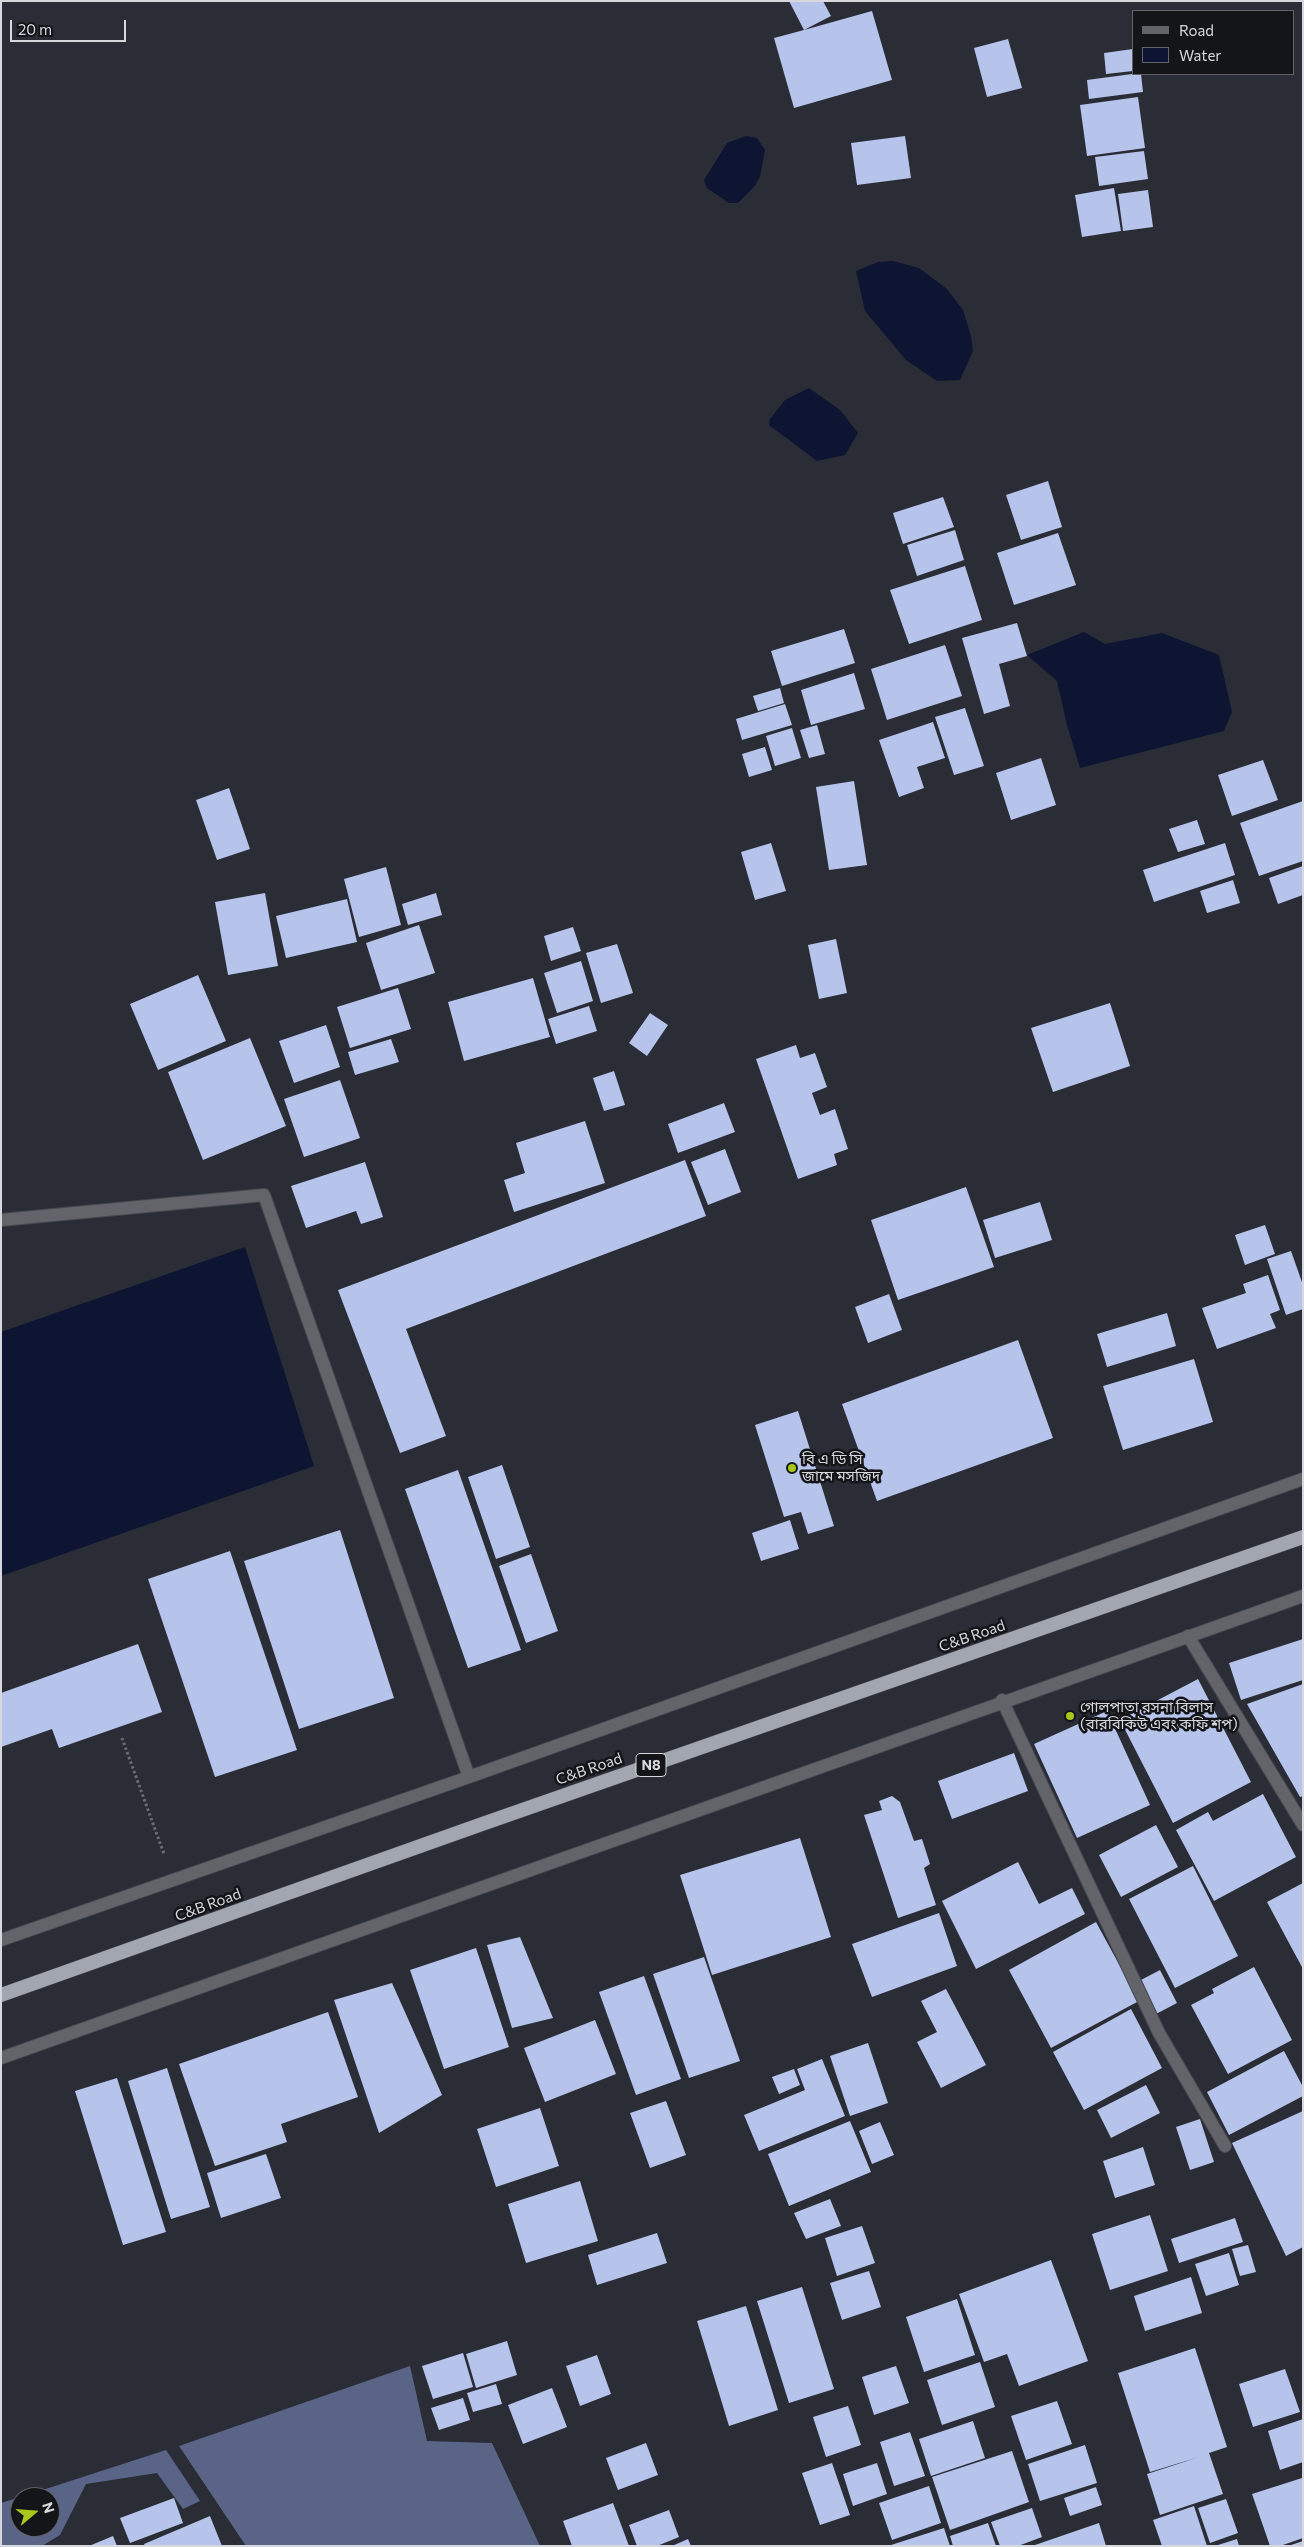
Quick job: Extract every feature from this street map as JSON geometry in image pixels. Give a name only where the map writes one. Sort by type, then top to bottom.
[{"type":"highway","name":"C&B Road","points":[[1,1995],[504,1816],[1303,1537]]},
{"type":"street","points":[[1,1220],[264,1194],[469,1777]]},
{"type":"street","points":[[1,1940],[469,1777],[1303,1479]]},
{"type":"street","points":[[1,2058],[505,1881],[1002,1700],[1303,1596]]},
{"type":"street","points":[[1188,1636],[1303,1825]]},
{"type":"street","points":[[1002,1700],[1160,2033],[1225,2146]]},
{"type":"path","points":[[122,1738],[172,1879]]},
{"type":"shaded area","points":[[410,2366],[427,2441],[492,2443],[540,2546],[246,2546],[179,2446]]},
{"type":"shaded area","points":[[166,2450],[200,2501],[183,2509],[157,2473],[86,2484],[60,2535],[60,2487],[52,2487]]},
{"type":"shaded area","points":[[10,2500],[10,2537],[57,2537],[42,2546],[1,2546],[1,2503]]},
{"type":"water","points":[[746,136],[757,138],[765,150],[760,177],[754,187],[738,203],[729,203],[707,188],[704,180],[727,143]]},
{"type":"water","points":[[893,261],[919,268],[947,289],[963,310],[971,336],[973,351],[960,380],[937,381],[906,360],[865,311],[856,271],[878,262]]},
{"type":"water","points":[[809,388],[840,410],[858,433],[845,455],[817,461],[769,425],[770,419],[785,400]]},
{"type":"water","points":[[1084,632],[1105,644],[1162,633],[1219,655],[1232,712],[1224,731],[1080,768],[1067,725],[1057,681],[1027,655]]},
{"type":"water","points":[[245,1247],[314,1466],[1,1576],[1,1332]]},
{"type":"building","points":[[789,1],[823,1],[831,16],[804,30]]},
{"type":"building","points":[[872,11],[892,80],[794,108],[774,38]]},
{"type":"building","points":[[1008,39],[1022,88],[987,97],[974,48]]},
{"type":"building","points":[[1132,49],[1132,71],[1106,74],[1104,53]]},
{"type":"building","points":[[1132,74],[1141,75],[1143,92],[1089,99],[1087,80]]},
{"type":"building","points":[[1138,97],[1145,148],[1087,156],[1080,105]]},
{"type":"building","points":[[905,136],[911,178],[857,185],[851,143]]},
{"type":"building","points":[[1144,151],[1148,179],[1099,186],[1095,157]]},
{"type":"building","points":[[1114,188],[1121,231],[1082,237],[1075,195]]},
{"type":"building","points":[[1148,190],[1153,227],[1123,231],[1118,194]]},
{"type":"building","points":[[1048,481],[1062,527],[1021,540],[1006,495]]},
{"type":"building","points":[[943,497],[954,527],[903,544],[893,513]]},
{"type":"building","points":[[955,530],[964,560],[917,576],[907,545]]},
{"type":"building","points":[[1058,533],[1076,585],[1014,605],[997,553]]},
{"type":"building","points":[[965,566],[982,620],[909,644],[890,590]]},
{"type":"building","points":[[1017,623],[1027,656],[999,664],[1010,706],[984,714],[962,638]]},
{"type":"building","points":[[844,629],[855,663],[782,686],[771,651]]},
{"type":"building","points":[[945,645],[962,696],[887,720],[871,669]]},
{"type":"building","points":[[854,673],[865,709],[811,725],[801,690]]},
{"type":"building","points":[[780,688],[784,703],[758,711],[753,696]]},
{"type":"building","points":[[785,704],[792,725],[742,740],[736,719]]},
{"type":"building","points":[[965,708],[984,766],[954,775],[935,717]]},
{"type":"building","points":[[933,722],[945,758],[917,767],[924,788],[899,797],[879,740]]},
{"type":"building","points":[[817,725],[825,754],[809,758],[800,730]]},
{"type":"building","points":[[792,728],[801,758],[775,766],[766,736]]},
{"type":"building","points":[[765,747],[772,770],[749,777],[742,754]]},
{"type":"building","points":[[1041,758],[1056,805],[1011,820],[996,773]]},
{"type":"building","points":[[1263,760],[1278,800],[1232,816],[1218,775]]},
{"type":"building","points":[[854,781],[867,865],[829,870],[816,787]]},
{"type":"building","points":[[229,788],[250,849],[217,860],[196,800]]},
{"type":"building","points":[[1303,801],[1303,861],[1259,876],[1240,823]]},
{"type":"building","points":[[1197,820],[1205,844],[1178,852],[1169,829]]},
{"type":"building","points":[[771,843],[786,891],[755,900],[741,852]]},
{"type":"building","points":[[1225,843],[1235,875],[1154,902],[1143,870]]},
{"type":"building","points":[[1303,866],[1303,895],[1278,904],[1269,878]]},
{"type":"building","points":[[386,867],[401,925],[359,937],[344,879]]},
{"type":"building","points":[[1233,880],[1240,903],[1207,913],[1200,891]]},
{"type":"building","points":[[265,893],[278,966],[228,975],[215,902]]},
{"type":"building","points":[[436,893],[442,915],[408,925],[402,904]]},
{"type":"building","points":[[347,899],[357,942],[286,958],[276,916]]},
{"type":"building","points":[[419,925],[435,973],[381,990],[366,943]]},
{"type":"building","points":[[573,927],[581,951],[551,961],[544,936]]},
{"type":"building","points":[[836,939],[847,993],[819,999],[808,945]]},
{"type":"building","points":[[617,944],[633,993],[601,1003],[586,953]]},
{"type":"building","points":[[581,961],[593,1001],[557,1013],[544,973]]},
{"type":"building","points":[[198,975],[226,1041],[158,1070],[130,1004]]},
{"type":"building","points":[[533,978],[550,1037],[464,1061],[448,1002]]},
{"type":"building","points":[[398,988],[411,1029],[350,1048],[337,1007]]},
{"type":"building","points":[[1110,1003],[1130,1066],[1053,1092],[1031,1028]]},
{"type":"building","points":[[589,1006],[597,1031],[556,1044],[548,1019]]},
{"type":"building","points":[[650,1013],[668,1025],[647,1056],[629,1043]]},
{"type":"building","points":[[326,1025],[340,1067],[294,1083],[279,1041]]},
{"type":"building","points":[[250,1038],[286,1126],[203,1160],[168,1072]]},
{"type":"building","points":[[391,1039],[399,1062],[355,1075],[348,1052]]},
{"type":"building","points":[[796,1045],[800,1058],[815,1053],[827,1087],[812,1093],[820,1115],[835,1109],[848,1149],[834,1154],[837,1165],[798,1179],[756,1059]]},
{"type":"building","points":[[614,1071],[625,1105],[604,1111],[593,1078]]},
{"type":"building","points":[[340,1080],[360,1138],[304,1157],[284,1099]]},
{"type":"building","points":[[724,1103],[735,1132],[678,1153],[668,1124]]},
{"type":"building","points":[[585,1121],[605,1183],[514,1212],[504,1180],[525,1173],[516,1143]]},
{"type":"building","points":[[725,1149],[741,1192],[708,1205],[691,1162]]},
{"type":"building","points":[[685,1160],[706,1216],[406,1329],[446,1436],[400,1453],[338,1290]]},
{"type":"building","points":[[365,1162],[383,1217],[361,1224],[356,1211],[306,1228],[291,1186]]},
{"type":"building","points":[[966,1187],[994,1267],[898,1300],[871,1220]]},
{"type":"building","points":[[1040,1202],[1052,1240],[995,1258],[983,1220]]},
{"type":"building","points":[[1265,1225],[1275,1254],[1245,1265],[1235,1235]]},
{"type":"building","points":[[1291,1251],[1303,1285],[1303,1309],[1286,1315],[1267,1259]]},
{"type":"building","points":[[1268,1275],[1280,1310],[1270,1314],[1276,1328],[1217,1349],[1202,1308],[1246,1293],[1243,1284]]},
{"type":"building","points":[[889,1294],[902,1330],[868,1343],[855,1307]]},
{"type":"building","points":[[1167,1313],[1176,1346],[1107,1367],[1097,1334]]},
{"type":"building","points":[[1018,1340],[1053,1438],[877,1501],[842,1404]]},
{"type":"building","points":[[1194,1359],[1213,1422],[1123,1450],[1103,1386]]},
{"type":"building","name":"বি এ ডি সি জামে মসজিদ","points":[[798,1411],[834,1526],[808,1534],[801,1512],[784,1517],[755,1425]]},
{"type":"building","points":[[502,1465],[530,1547],[496,1559],[468,1477]]},
{"type":"building","points":[[458,1470],[521,1650],[468,1668],[405,1489]]},
{"type":"building","points":[[790,1520],[799,1549],[761,1561],[752,1533]]},
{"type":"building","points":[[340,1530],[394,1698],[299,1729],[244,1561]]},
{"type":"building","points":[[230,1551],[297,1750],[215,1777],[148,1579]]},
{"type":"building","points":[[531,1554],[558,1631],[526,1643],[499,1566]]},
{"type":"building","points":[[1303,1639],[1303,1680],[1241,1700],[1229,1663]]},
{"type":"building","points":[[138,1644],[162,1712],[59,1748],[52,1729],[1,1747],[1,1693]]},
{"type":"building","points":[[1198,1679],[1251,1782],[1173,1823],[1120,1720]]},
{"type":"building","points":[[1303,1684],[1303,1796],[1300,1797],[1247,1704]]},
{"type":"building","points":[[1107,1711],[1150,1805],[1077,1838],[1034,1744]]},
{"type":"building","points":[[1014,1753],[1028,1791],[952,1819],[938,1781]]},
{"type":"building","points":[[1263,1794],[1296,1857],[1214,1901],[1176,1830],[1208,1812],[1213,1821]]},
{"type":"building","points":[[892,1796],[900,1802],[914,1841],[922,1839],[930,1864],[924,1868],[936,1905],[898,1918],[864,1815],[882,1810],[879,1801]]},
{"type":"building","points":[[1156,1825],[1178,1867],[1121,1897],[1099,1855]]},
{"type":"building","points":[[800,1838],[831,1937],[712,1975],[680,1875]]},
{"type":"building","points":[[1018,1862],[1039,1904],[1072,1888],[1085,1914],[976,1969],[942,1901]]},
{"type":"building","points":[[1193,1866],[1238,1956],[1175,1988],[1129,1899]]},
{"type":"building","points":[[1303,1883],[1303,1969],[1267,1902]]},
{"type":"building","points":[[939,1913],[957,1966],[872,1997],[852,1944]]},
{"type":"building","points":[[1096,1922],[1139,2001],[1051,2048],[1009,1970]]},
{"type":"building","points":[[520,1937],[553,2018],[512,2028],[487,1945]]},
{"type":"building","points":[[476,1948],[509,2047],[444,2069],[410,1970]]},
{"type":"building","points":[[704,1957],[740,2061],[689,2078],[653,1974]]},
{"type":"building","points":[[1254,1967],[1292,2040],[1228,2074],[1191,2005],[1214,1993],[1212,1989]]},
{"type":"building","points":[[1160,1970],[1177,2003],[1156,2014],[1139,1981]]},
{"type":"building","points":[[644,1976],[681,2079],[636,2095],[599,1992]]},
{"type":"building","points":[[392,1983],[442,2095],[379,2133],[334,2000]]},
{"type":"building","points":[[946,1989],[986,2065],[941,2088],[917,2042],[937,2032],[921,2001]]},
{"type":"building","points":[[1131,2009],[1162,2068],[1084,2110],[1053,2052]]},
{"type":"building","points":[[328,2012],[358,2097],[281,2124],[287,2142],[215,2166],[179,2064]]},
{"type":"building","points":[[595,2020],[616,2074],[545,2102],[524,2048]]},
{"type":"building","points":[[868,2043],[888,2103],[850,2116],[830,2056]]},
{"type":"building","points":[[1284,2051],[1303,2087],[1303,2096],[1229,2135],[1207,2092]]},
{"type":"building","points":[[822,2059],[845,2116],[759,2151],[744,2115],[805,2090],[797,2069]]},
{"type":"building","points":[[167,2068],[210,2207],[171,2219],[128,2081]]},
{"type":"building","points":[[794,2069],[800,2085],[779,2094],[772,2077]]},
{"type":"building","points":[[117,2078],[166,2232],[123,2245],[75,2091]]},
{"type":"building","points":[[1146,2085],[1160,2113],[1111,2138],[1097,2110]]},
{"type":"building","points":[[666,2101],[686,2155],[650,2168],[630,2113]]},
{"type":"building","points":[[540,2108],[559,2166],[496,2187],[477,2129]]},
{"type":"building","points":[[1303,2111],[1303,2247],[1286,2256],[1232,2143]]},
{"type":"building","points":[[1200,2119],[1214,2162],[1190,2170],[1176,2127]]},
{"type":"building","points":[[850,2121],[871,2172],[789,2206],[768,2154]]},
{"type":"building","points":[[880,2122],[894,2155],[872,2164],[859,2131]]},
{"type":"building","points":[[1143,2147],[1155,2185],[1115,2198],[1103,2161]]},
{"type":"building","points":[[266,2154],[281,2198],[221,2218],[207,2173]]},
{"type":"building","points":[[580,2181],[598,2241],[526,2263],[508,2204]]},
{"type":"building","points":[[830,2199],[841,2226],[806,2239],[794,2213]]},
{"type":"building","points":[[1150,2215],[1168,2271],[1110,2290],[1092,2234]]},
{"type":"building","points":[[1235,2218],[1243,2242],[1179,2263],[1171,2239]]},
{"type":"building","points":[[862,2226],[875,2263],[837,2276],[825,2238]]},
{"type":"building","points":[[657,2233],[667,2263],[597,2285],[588,2255]]},
{"type":"building","points":[[1248,2245],[1256,2272],[1240,2276],[1232,2249]]},
{"type":"building","points":[[1229,2253],[1239,2285],[1206,2296],[1195,2264]]},
{"type":"building","points":[[1051,2260],[1088,2361],[1019,2386],[1007,2354],[984,2362],[959,2294]]},
{"type":"building","points":[[869,2271],[881,2307],[842,2320],[830,2283]]},
{"type":"building","points":[[1191,2277],[1202,2313],[1145,2331],[1134,2296]]},
{"type":"building","points":[[802,2287],[834,2389],[789,2403],[757,2301]]},
{"type":"building","points":[[957,2299],[975,2355],[924,2372],[906,2317]]},
{"type":"building","points":[[746,2306],[778,2410],[729,2426],[697,2321]]},
{"type":"building","points":[[507,2341],[517,2375],[476,2388],[466,2354]]},
{"type":"building","points":[[1195,2348],[1227,2447],[1209,2453],[1223,2494],[1160,2515],[1147,2474],[1199,2457],[1150,2472],[1118,2373]]},
{"type":"building","points":[[463,2353],[473,2387],[433,2399],[422,2366]]},
{"type":"building","points":[[597,2355],[611,2394],[580,2406],[566,2366]]},
{"type":"building","points":[[980,2362],[995,2407],[942,2425],[927,2380]]},
{"type":"building","points":[[896,2366],[909,2403],[874,2415],[862,2377]]},
{"type":"building","points":[[1285,2369],[1300,2412],[1253,2427],[1239,2384]]},
{"type":"building","points":[[496,2384],[502,2404],[473,2412],[467,2393]]},
{"type":"building","points":[[552,2388],[567,2427],[523,2444],[508,2405]]},
{"type":"building","points":[[463,2398],[470,2420],[439,2430],[431,2408]]},
{"type":"building","points":[[1057,2401],[1072,2444],[1026,2460],[1011,2416]]},
{"type":"building","points":[[848,2406],[861,2445],[826,2457],[813,2417]]},
{"type":"building","points":[[1303,2419],[1303,2462],[1280,2470],[1268,2431]]},
{"type":"building","points":[[973,2421],[985,2458],[931,2476],[919,2439]]},
{"type":"building","points":[[910,2432],[925,2476],[894,2486],[880,2442]]},
{"type":"building","points":[[646,2443],[658,2475],[618,2490],[606,2458]]},
{"type":"building","points":[[1085,2445],[1097,2483],[1040,2501],[1028,2464]]},
{"type":"building","points":[[1012,2451],[1029,2502],[950,2530],[932,2477]]},
{"type":"building","points":[[832,2463],[850,2515],[820,2525],[802,2473]]},
{"type":"building","points":[[877,2463],[887,2494],[853,2506],[843,2474]]},
{"type":"building","points":[[1302,2478],[1303,2538],[1280,2546],[1270,2546],[1252,2494]]},
{"type":"building","points":[[929,2486],[941,2523],[892,2540],[879,2503]]},
{"type":"building","points":[[1096,2487],[1102,2505],[1070,2516],[1064,2498]]},
{"type":"building","points":[[174,2498],[183,2523],[130,2543],[120,2518]]},
{"type":"building","points":[[1226,2499],[1238,2533],[1210,2543],[1198,2508]]},
{"type":"building","points":[[613,2503],[629,2546],[572,2546],[563,2521]]},
{"type":"building","points":[[1194,2506],[1207,2546],[1162,2546],[1153,2520]]},
{"type":"building","points":[[1032,2508],[1042,2537],[1018,2546],[1000,2546],[991,2522]]},
{"type":"building","points":[[669,2510],[679,2537],[657,2546],[637,2546],[629,2525]]},
{"type":"building","points":[[210,2516],[222,2546],[145,2546],[144,2544]]},
{"type":"building","points":[[988,2523],[996,2546],[953,2546],[950,2536]]},
{"type":"building","points":[[1099,2523],[1106,2546],[1035,2546],[1035,2545]]},
{"type":"building","points":[[944,2528],[950,2546],[891,2546],[891,2545]]},
{"type":"building","points":[[113,2536],[117,2546],[89,2546]]},
{"type":"building","points":[[688,2539],[691,2546],[672,2546]]},
{"type":"building","points":[[1237,2539],[1239,2546],[1218,2546],[1218,2545]]},
{"type":"building","points":[[1303,2541],[1303,2546],[1291,2546],[1291,2545]]},
{"type":"place","name":"বি এ ডি সি জামে মসজিদ","points":[[792,1468]]},
{"type":"place","name":"গোলপাতা রসনা বিলাস (বারবিকিউ এবং কফি শপ)","points":[[1070,1716]]}]
